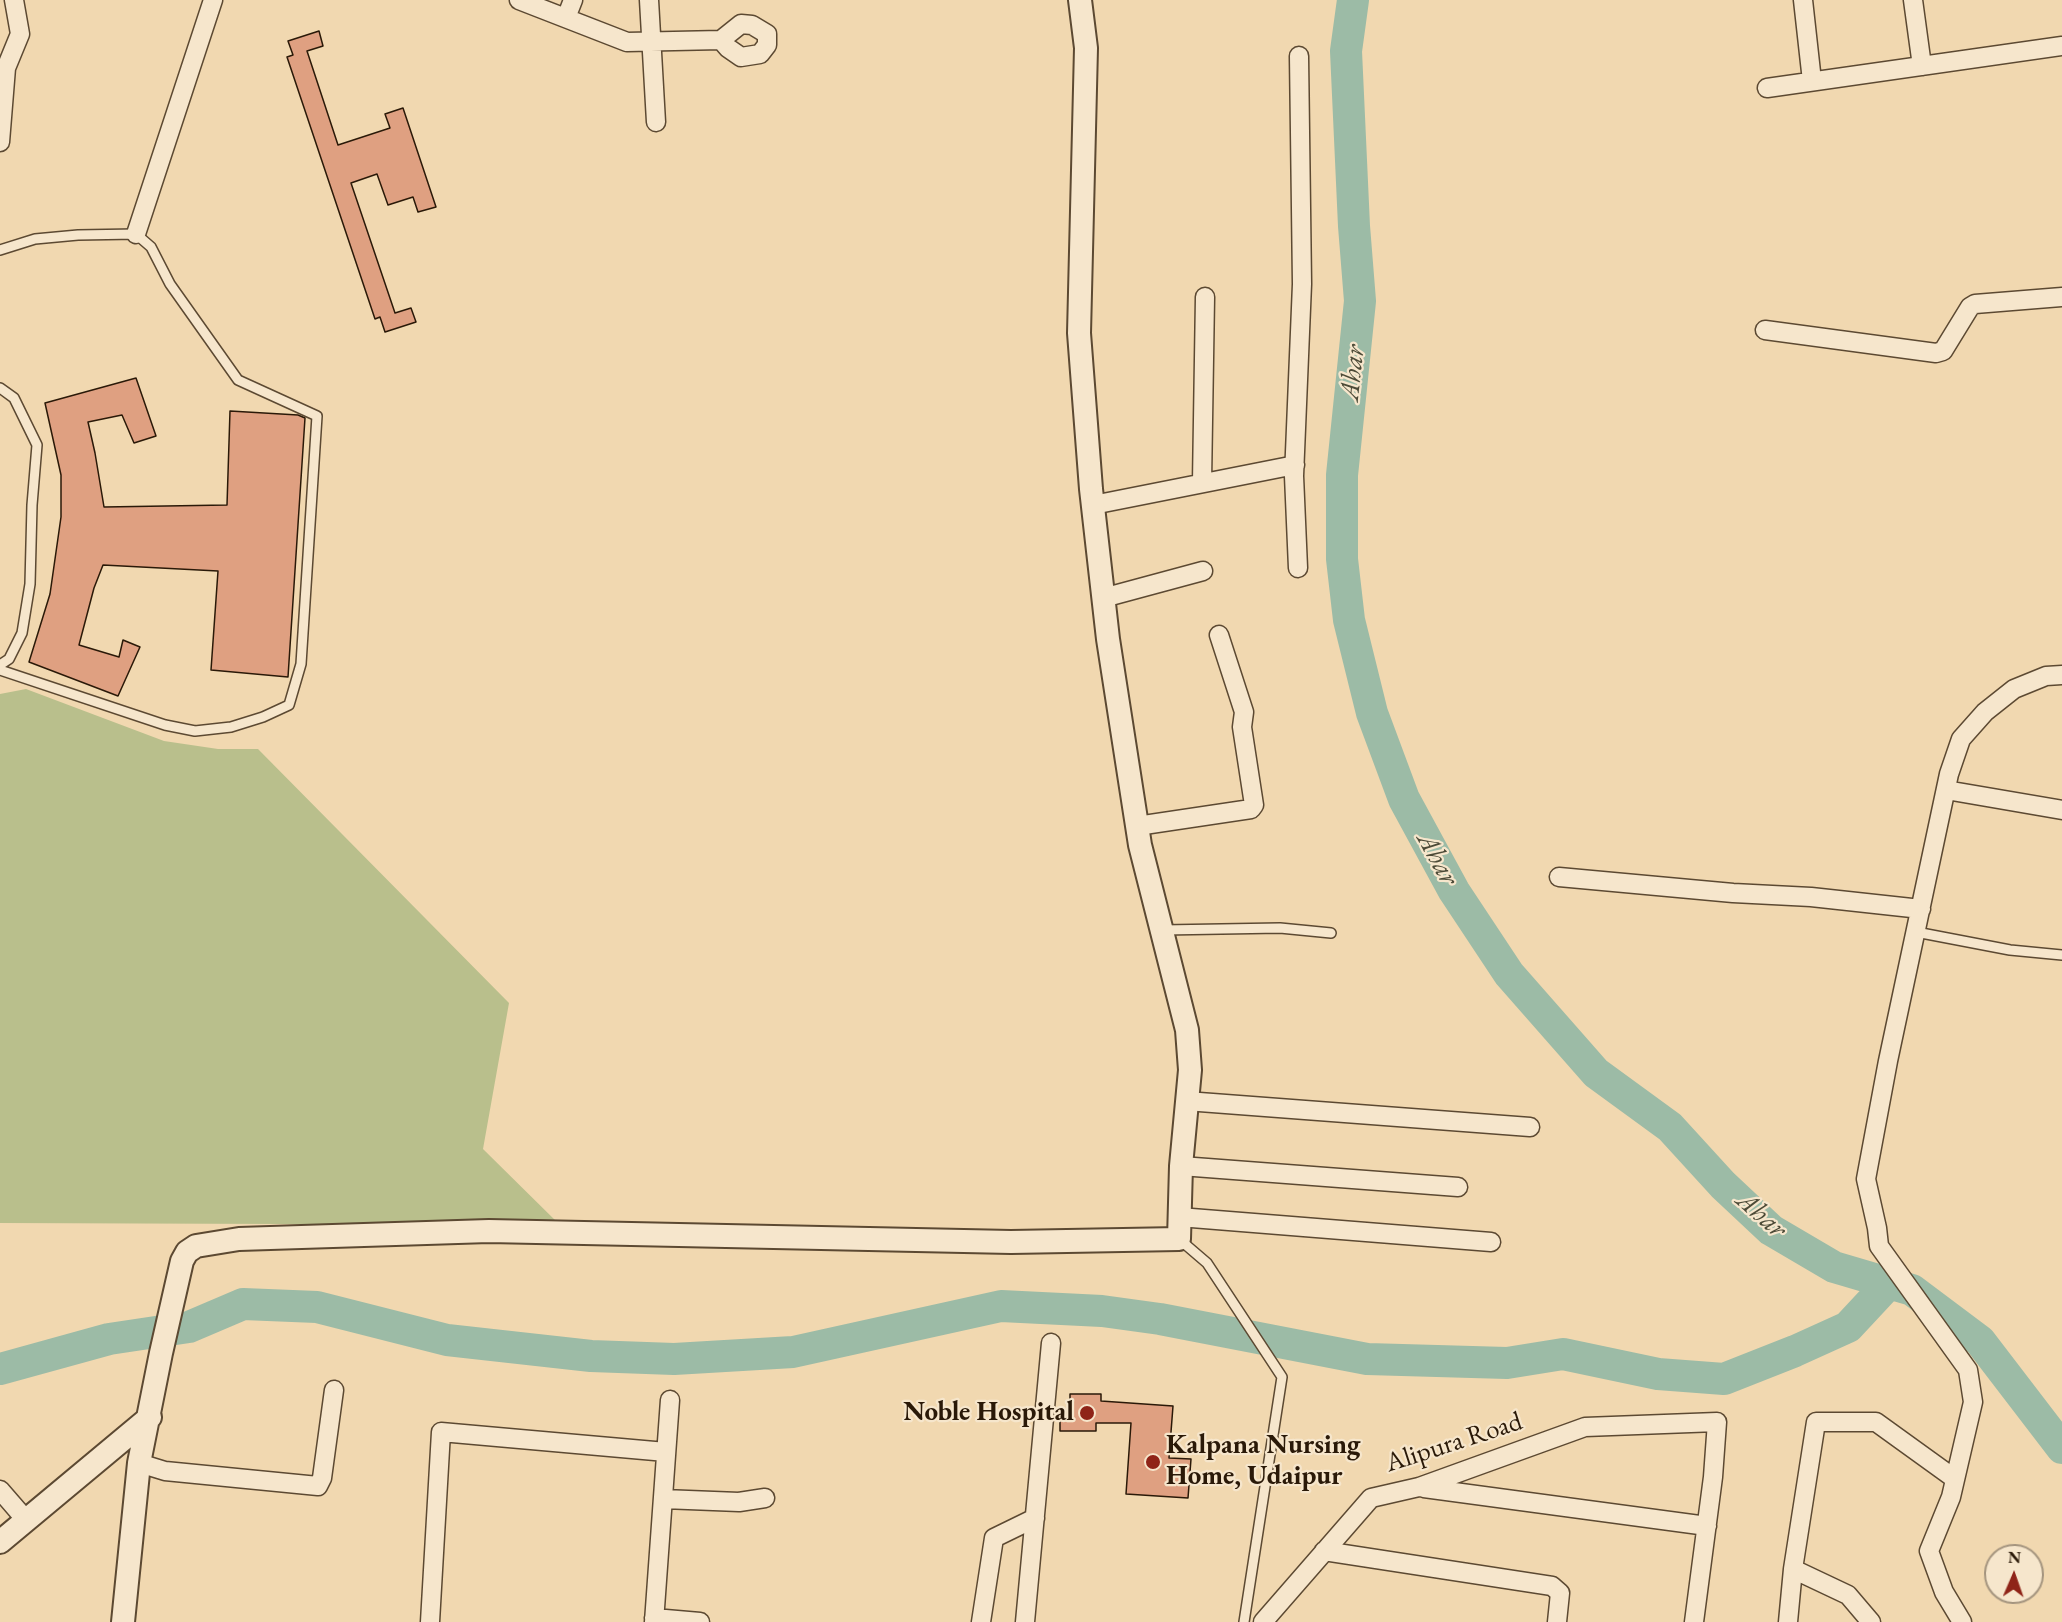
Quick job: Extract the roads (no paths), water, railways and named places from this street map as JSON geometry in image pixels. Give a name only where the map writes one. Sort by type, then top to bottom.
[{"type":"street","points":[[0,142],[6,68],[20,34],[14,0]]},
{"type":"street","points":[[135,234],[213,0]]},
{"type":"street","points":[[519,0],[627,42],[721,40]]},
{"type":"street","points":[[566,18],[573,0]]},
{"type":"street","points":[[649,0],[656,122]]},
{"type":"street","points":[[1080,0],[1086,48],[1079,333],[1093,505],[1108,639],[1140,845],[1187,1030],[1190,1070],[1181,1166],[1179,1228]]},
{"type":"street","points":[[1803,0],[1812,81]]},
{"type":"street","points":[[1912,0],[1923,66]]},
{"type":"street","points":[[1767,88],[2062,46]]},
{"type":"street","points":[[1298,568],[1295,465],[1302,284],[1299,56]]},
{"type":"street","points":[[1202,482],[1205,297]]},
{"type":"street","points":[[1765,330],[1936,353],[1943,351],[1970,308],[1975,304],[2062,297]]},
{"type":"street","points":[[1093,505],[1295,465]]},
{"type":"street","points":[[1103,598],[1203,571]]},
{"type":"street","points":[[1137,826],[1251,809],[1254,805],[1242,727],[1244,712],[1219,635]]},
{"type":"street","points":[[1962,1622],[1944,1592],[1929,1551],[1951,1497],[1973,1402],[1968,1370],[1879,1246],[1866,1179],[1920,909],[1946,790],[1961,739],[1984,712],[2014,689],[2046,676],[2062,675]]},
{"type":"street","points":[[1946,790],[2062,810]]},
{"type":"street","points":[[1559,877],[1733,893],[1811,897],[1920,909]]},
{"type":"street","points":[[1186,1101],[1530,1127]]},
{"type":"street","points":[[1181,1166],[1458,1187]]},
{"type":"street","points":[[123,1622],[139,1463],[182,1261],[187,1252],[196,1246],[239,1239],[489,1231],[1011,1242],[1179,1228],[1491,1242]]},
{"type":"street","points":[[1025,1622],[1051,1343]]},
{"type":"street","points":[[139,1463],[165,1471],[318,1486],[322,1478],[334,1390]]},
{"type":"street","points":[[670,1400],[654,1620],[700,1622]]},
{"type":"street","points":[[0,1542],[150,1417]]},
{"type":"street","name":"Alipura Road","points":[[1263,1622],[1371,1498],[1419,1487],[1585,1427],[1717,1422],[1707,1526]]},
{"type":"street","points":[[1788,1622],[1793,1569],[1816,1422],[1876,1422],[1955,1479]]},
{"type":"street","points":[[430,1622],[441,1432],[666,1452]]},
{"type":"street","points":[[1419,1487],[1707,1526],[1694,1622]]},
{"type":"street","points":[[0,1490],[26,1520]]},
{"type":"street","points":[[663,1499],[739,1502],[765,1498]]},
{"type":"street","points":[[981,1622],[994,1538],[1035,1518]]},
{"type":"street","points":[[1324,1551],[1552,1586],[1560,1593],[1557,1622]]},
{"type":"street","points":[[1793,1569],[1848,1595],[1871,1622]]},
{"type":"lane","points":[[0,250],[35,239],[78,235],[135,234],[151,247],[170,284],[238,380],[317,416],[301,664],[289,705],[231,728],[195,731],[165,725],[0,670]]},
{"type":"lane","points":[[0,388],[14,398],[37,445],[32,505],[30,584],[22,633],[9,659],[0,665]]},
{"type":"lane","points":[[1162,930],[1280,928],[1331,933]]},
{"type":"lane","points":[[1916,932],[2010,950],[2062,956]]},
{"type":"lane","points":[[1179,1228],[1207,1263],[1282,1377],[1244,1622]]},
{"type":"waterway","name":"Ahar","points":[[1353,0],[1346,51],[1360,301],[1342,475],[1342,559],[1349,620],[1372,713],[1404,799],[1454,891],[1509,974],[1596,1073],[1670,1127],[1723,1185],[1771,1230],[1834,1267],[1912,1290],[1980,1341],[2062,1448]]},
{"type":"waterway","points":[[0,1369],[109,1339],[189,1327],[243,1304],[317,1307],[447,1340],[591,1356],[674,1359],[793,1352],[1001,1306],[1102,1311],[1160,1319],[1367,1359],[1507,1363],[1563,1354],[1658,1374],[1724,1379],[1848,1327],[1889,1283]]},
{"type":"place","name":"Noble Hospital","points":[[1087,1413]]},
{"type":"place","name":"Kalpana Nursing Home, Udaipur","points":[[1153,1462]]}]
